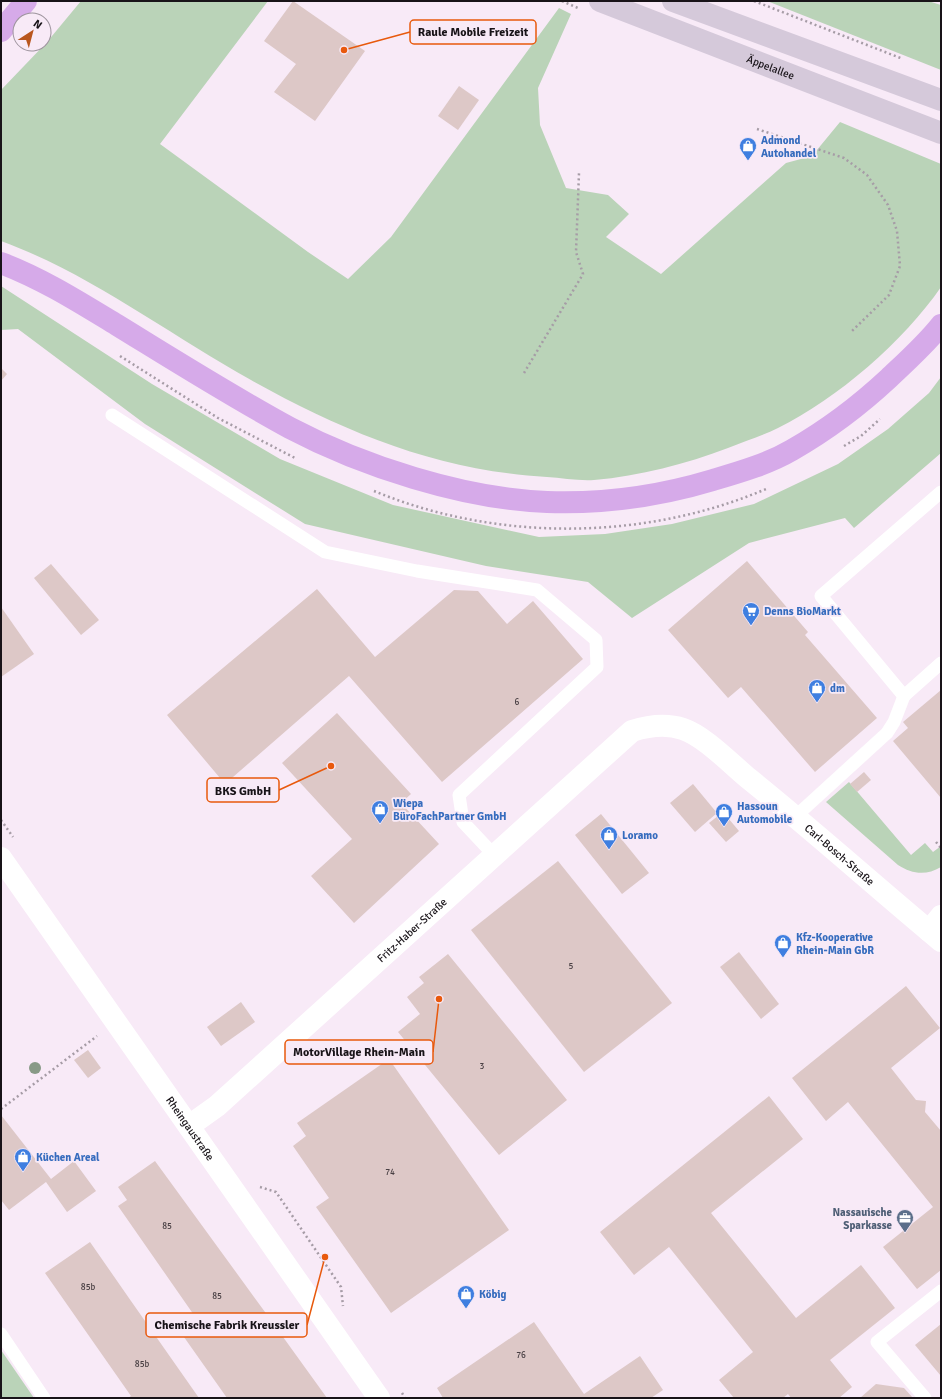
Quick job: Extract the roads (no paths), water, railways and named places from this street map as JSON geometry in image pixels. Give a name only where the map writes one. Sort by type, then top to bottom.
[{"type":"highway","points":[[1,31],[26,1]]},
{"type":"highway","points":[[1,264],[55,288],[244,403],[292,429],[342,452],[397,472],[450,487],[498,497],[546,502],[606,501],[660,494],[744,471],[791,451],[832,425],[868,398],[900,368],[941,325]]},
{"type":"main road","name":"Äppelallee","points":[[600,1],[941,133]]},
{"type":"main road","points":[[673,1],[941,100]]},
{"type":"street","name":"Carl-Bosch-Straße","points":[[632,731],[645,727],[663,725],[683,729],[692,733],[937,929]]},
{"type":"street","name":"Fritz-Haber-Straße","points":[[189,1126],[217,1106],[632,731]]},
{"type":"street","name":"Rheingaustraße","points":[[1,858],[379,1398]]},
{"type":"lane","points":[[112,415],[325,552],[417,571],[537,590],[596,640],[597,667],[459,795],[463,822],[494,855]]},
{"type":"lane","points":[[904,696],[820,596],[941,492]]},
{"type":"lane","points":[[796,816],[887,733],[894,722],[904,696],[941,663]]},
{"type":"lane","points":[[924,1398],[877,1342],[941,1291]]},
{"type":"lane","points":[[1,1334],[44,1398]]},
{"type":"place","name":"Raule Mobile Freizeit","points":[[344,50]]},
{"type":"place","name":"Admond Autohandel","points":[[748,161]]},
{"type":"place","name":"Denns BioMarkt","points":[[751,626]]},
{"type":"place","name":"dm","points":[[817,703]]},
{"type":"place","name":"BKS GmbH","points":[[331,766]]},
{"type":"place","name":"Wiepa BüroFachPartner GmbH","points":[[380,824]]},
{"type":"place","name":"Hassoun Automobile","points":[[724,827]]},
{"type":"place","name":"Loramo","points":[[609,850]]},
{"type":"place","name":"Kfz-Kooperative Rhein-Main GbR","points":[[783,958]]},
{"type":"place","name":"MotorVillage Rhein-Main","points":[[439,999]]},
{"type":"place","name":"Küchen Areal","points":[[23,1172]]},
{"type":"place","name":"Nassauische Sparkasse","points":[[905,1233]]},
{"type":"place","name":"Chemische Fabrik Kreussler","points":[[325,1257]]},
{"type":"place","name":"Köbig","points":[[466,1309]]}]
